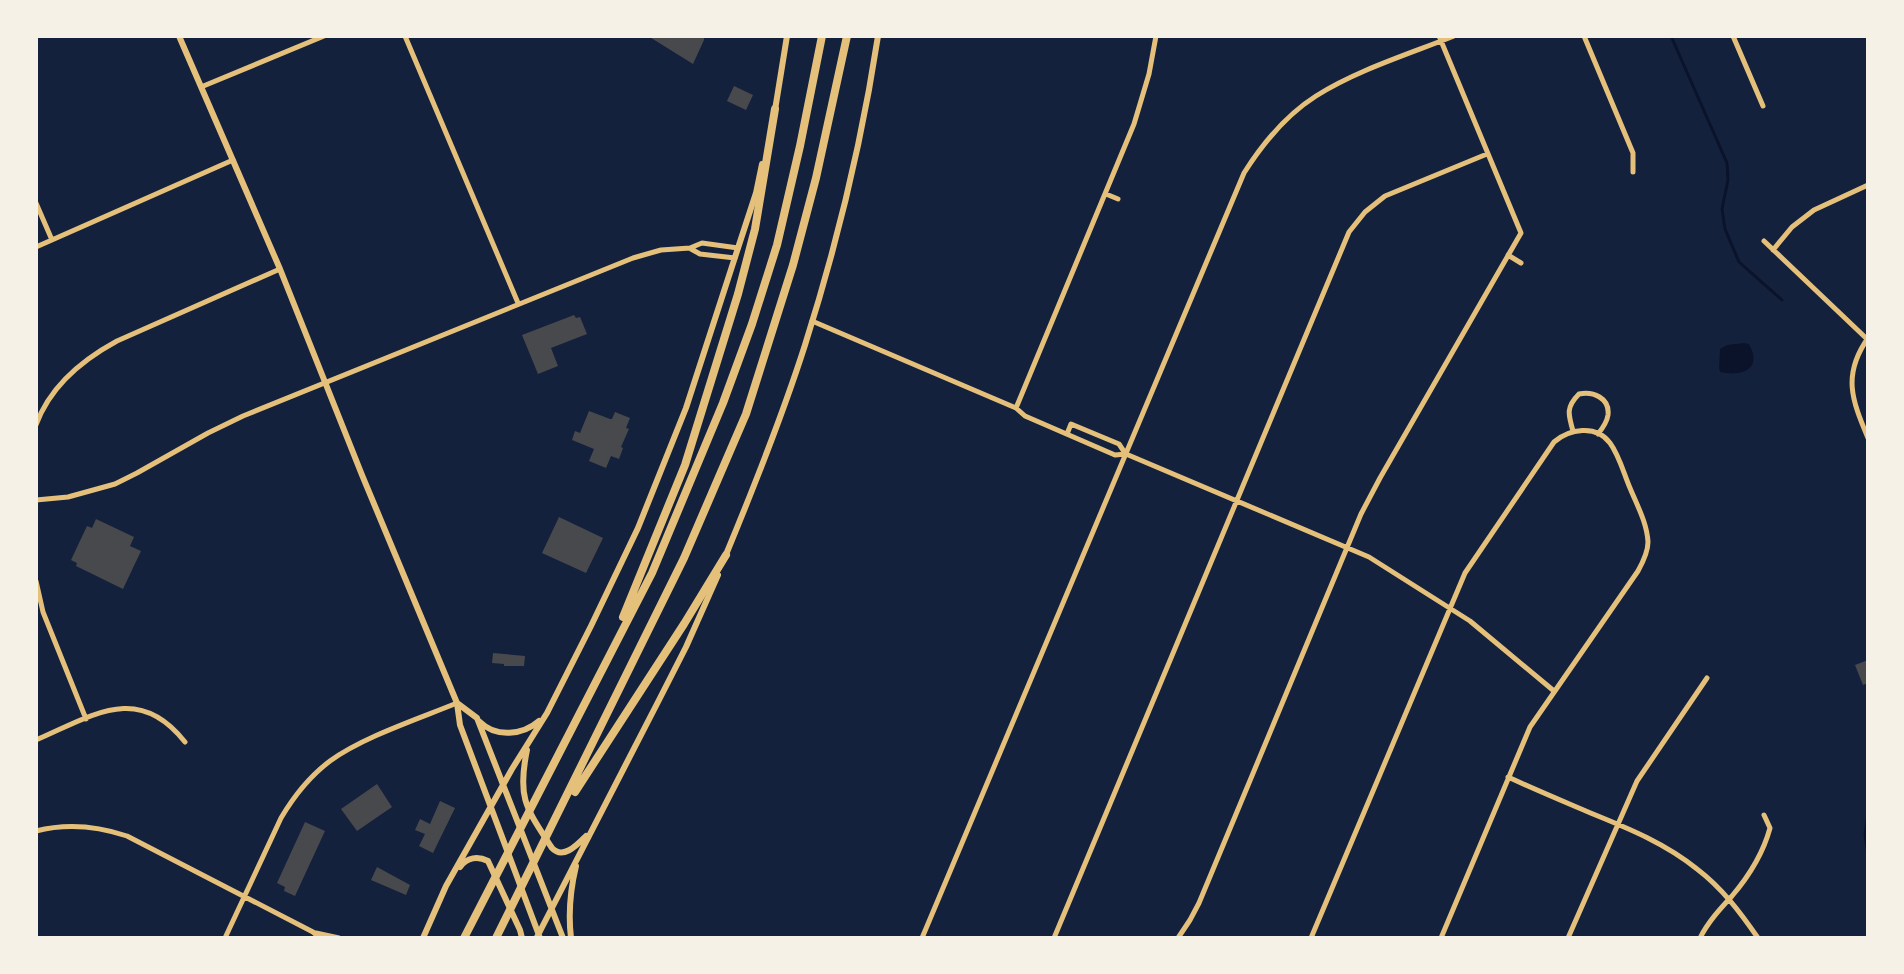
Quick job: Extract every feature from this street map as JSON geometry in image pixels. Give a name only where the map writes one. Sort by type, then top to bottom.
[{"type":"highway","points":[[464,938],[652,573],[723,403],[777,245],[822,36]]},
{"type":"highway","points":[[496,938],[684,558],[746,414],[793,265],[816,178],[847,36]]},
{"type":"highway","points":[[602,670],[685,465],[738,294],[755,229],[775,109]]},
{"type":"highway","points":[[553,826],[726,555]]},
{"type":"main road","points":[[179,36],[280,269],[457,703],[460,725],[538,937]]},
{"type":"main road","points":[[423,938],[446,886],[547,713],[653,493],[686,408],[756,193],[787,36]]},
{"type":"main road","points":[[538,937],[686,647],[769,448],[812,321],[844,209],[878,36]]},
{"type":"main road","points":[[457,703],[493,731],[513,732],[534,725],[547,713]]},
{"type":"main road","points":[[477,718],[563,938]]},
{"type":"main road","points":[[528,742],[522,791],[530,813],[552,848],[556,853],[568,851],[592,831]]},
{"type":"main road","points":[[571,938],[571,888],[579,856]]},
{"type":"main road","points":[[446,886],[467,859],[482,858],[488,861],[522,938]]},
{"type":"street","points":[[201,87],[324,36]]},
{"type":"street","points":[[405,36],[518,303]]},
{"type":"street","points":[[1016,408],[1134,124],[1149,74],[1156,36]]},
{"type":"street","points":[[922,938],[1244,173],[1259,150],[1292,114],[1315,97],[1345,80],[1440,38],[1454,36]]},
{"type":"street","points":[[1584,36],[1633,153],[1633,172]]},
{"type":"street","points":[[1733,36],[1763,106]]},
{"type":"street","points":[[1178,938],[1199,903],[1361,514],[1521,233],[1440,38]]},
{"type":"street","points":[[1054,938],[1345,241],[1356,222],[1385,196],[1488,154]]},
{"type":"street","points":[[36,247],[233,160]]},
{"type":"street","points":[[1773,250],[1792,227],[1814,210],[1868,185]]},
{"type":"street","points":[[1106,194],[1118,199]]},
{"type":"street","points":[[36,203],[52,240]]},
{"type":"street","points":[[1764,241],[1867,339],[1856,360],[1851,384],[1868,438]]},
{"type":"street","points":[[36,500],[68,497],[115,484],[243,416],[647,253],[690,248],[702,243],[738,248]]},
{"type":"street","points":[[690,248],[700,254],[735,258]]},
{"type":"street","points":[[1508,255],[1521,263]]},
{"type":"street","points":[[36,425],[45,404],[63,381],[96,352],[280,269]]},
{"type":"street","points":[[812,321],[1016,408],[1025,416],[1115,455],[1126,454],[1369,557],[1470,621],[1554,691]]},
{"type":"street","points":[[1573,431],[1568,414],[1571,404],[1579,394],[1590,393],[1604,401],[1608,415],[1598,434]]},
{"type":"street","points":[[1067,434],[1071,424],[1119,444],[1126,454]]},
{"type":"street","points":[[1077,438],[1081,428]]},
{"type":"street","points":[[1311,938],[1465,573],[1554,442],[1573,431],[1598,434],[1610,443],[1645,526],[1648,541],[1646,552],[1638,571],[1530,727],[1441,938]]},
{"type":"street","points":[[36,581],[43,612],[86,719]]},
{"type":"street","points":[[1568,938],[1637,781],[1707,678]]},
{"type":"street","points":[[225,938],[281,818],[312,776],[349,749],[457,703]]},
{"type":"street","points":[[36,740],[117,708],[131,708],[145,710],[164,719],[185,742]]},
{"type":"street","points":[[1508,777],[1652,840],[1672,852],[1697,869],[1729,899],[1758,938]]},
{"type":"street","points":[[1700,938],[1708,923],[1752,869],[1762,850],[1770,828],[1764,815]]},
{"type":"street","points":[[36,831],[80,826],[119,833],[142,842],[320,938]]},
{"type":"street","points":[[313,932],[339,938]]},
{"type":"water","points":[[1749,344],[1753,353],[1752,365],[1743,372],[1720,372],[1720,349]]},
{"type":"building","points":[[648,36],[704,36],[704,40],[693,64]]},
{"type":"building","points":[[734,86],[753,95],[746,110],[727,101]]},
{"type":"building","points":[[574,315],[580,317],[587,334],[551,348],[558,366],[538,374],[522,335]]},
{"type":"building","points":[[589,411],[610,419],[615,412],[630,418],[619,459],[611,456],[606,468],[589,461],[594,449],[572,440],[575,431],[580,433]]},
{"type":"building","points":[[559,517],[603,538],[586,573],[542,553]]},
{"type":"building","points":[[96,519],[134,537],[130,546],[141,551],[123,589],[76,566],[77,563],[71,560],[87,526],[92,528]]},
{"type":"building","points":[[493,653],[525,656],[524,666],[492,663]]},
{"type":"building","points":[[1868,660],[1868,683],[1863,685],[1855,665]]},
{"type":"building","points":[[377,784],[392,807],[357,831],[341,809]]},
{"type":"building","points":[[440,801],[455,808],[433,853],[419,846],[425,834],[415,830],[420,819],[430,824]]},
{"type":"building","points":[[305,822],[325,831],[295,896],[277,883]]},
{"type":"building","points":[[377,867],[410,885],[406,895],[371,880]]},
{"type":"waterway","points":[[1671,36],[1727,163],[1728,180],[1722,209],[1725,229],[1739,262],[1782,300]]},
{"type":"waterway","points":[[1868,814],[1865,835],[1868,855]]}]
